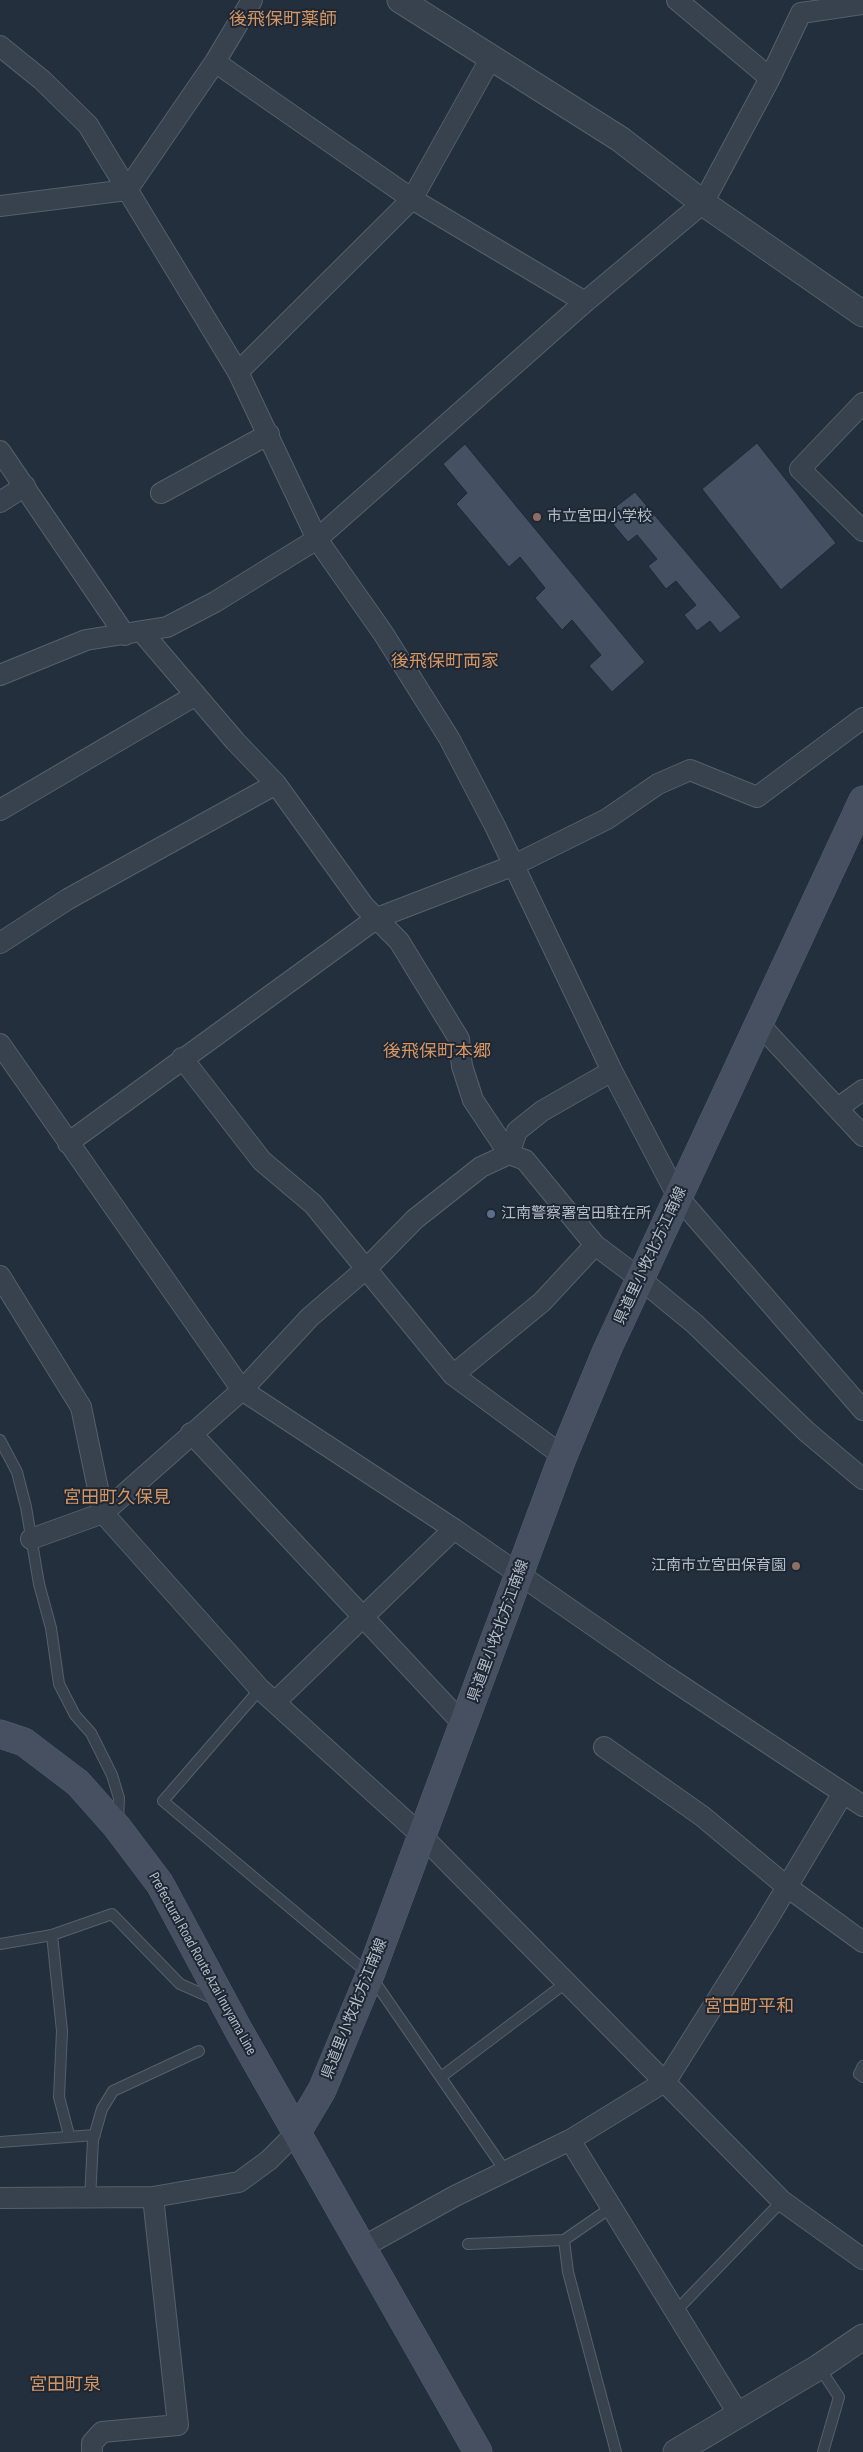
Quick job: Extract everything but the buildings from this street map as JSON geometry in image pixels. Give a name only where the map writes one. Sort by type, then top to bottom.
[{"type":"main road","name":"県道里小牧北方江南線","points":[[297,2132],[322,2090],[370,1975],[564,1456],[639,1278],[863,800]]},
{"type":"main road","name":"Prefectural Road Route Azai Inuyama Line","points":[[0,1734],[24,1742],[78,1783],[117,1827],[160,1884],[224,2003],[297,2132]]},
{"type":"main road","points":[[297,2132],[478,2452]]},
{"type":"street","points":[[0,206],[127,190],[215,62],[252,0]]},
{"type":"street","points":[[400,0],[620,138],[703,203],[863,314]]},
{"type":"street","points":[[677,0],[770,78]]},
{"type":"street","points":[[0,675],[86,640],[168,627],[215,602],[317,539],[585,302],[703,203],[770,78],[801,13],[863,4]]},
{"type":"street","points":[[0,46],[42,80],[88,125],[238,372],[269,434],[317,539],[382,633],[449,738],[495,826],[512,866],[612,1071],[678,1198],[863,1410]]},
{"type":"street","points":[[238,372],[412,199],[492,56]]},
{"type":"street","points":[[215,62],[412,199],[585,302]]},
{"type":"street","points":[[863,403],[800,469],[863,531]]},
{"type":"street","points":[[161,493],[269,434]]},
{"type":"street","points":[[0,451],[134,633],[196,695],[235,741],[276,784],[364,906],[399,941],[458,1039],[462,1066],[473,1100],[509,1154],[525,1160],[595,1245],[695,1324],[807,1432],[863,1479]]},
{"type":"street","points":[[0,502],[25,486]]},
{"type":"street","points":[[0,810],[196,695]]},
{"type":"street","points":[[68,1143],[182,1058],[377,918],[512,866],[608,819],[658,784],[690,770],[757,797],[863,718]]},
{"type":"street","points":[[0,943],[68,899],[276,784]]},
{"type":"street","points":[[759,1024],[863,1136]]},
{"type":"street","points":[[0,1044],[242,1390],[454,1529],[663,1674],[863,1806]]},
{"type":"street","points":[[182,1058],[262,1161],[313,1204],[453,1375],[564,1456]]},
{"type":"street","points":[[31,1539],[103,1513],[242,1390],[310,1316],[367,1268],[415,1219],[480,1167],[509,1154],[517,1132],[542,1111],[612,1071]]},
{"type":"street","points":[[838,1108],[863,1090]]},
{"type":"street","points":[[453,1375],[542,1302],[595,1245]]},
{"type":"street","points":[[0,1276],[80,1407],[103,1513],[268,1696],[421,1835],[666,2081],[782,2201],[863,2260]]},
{"type":"street","points":[[191,1434],[464,1725]]},
{"type":"street","points":[[268,1696],[363,1618],[454,1529]]},
{"type":"street","points":[[604,1747],[702,1816],[786,1886],[863,1942]]},
{"type":"street","points":[[361,2248],[455,2196],[570,2140],[666,2081],[843,1793]]},
{"type":"street","points":[[0,2198],[153,2198],[239,2182],[270,2160],[297,2132]]},
{"type":"street","points":[[570,2140],[739,2415]]},
{"type":"street","points":[[92,2452],[92,2443],[102,2432],[178,2425],[153,2198]]},
{"type":"street","points":[[676,2452],[819,2367],[863,2337]]},
{"type":"lane","points":[[0,1440],[17,1472],[39,1584],[51,1628],[59,1684],[76,1715],[91,1733],[112,1775],[119,1798],[117,1827]]},
{"type":"lane","points":[[268,1696],[163,1801],[370,1975],[506,2172]]},
{"type":"lane","points":[[0,1944],[52,1935],[112,1914],[180,1984],[224,2003]]},
{"type":"lane","points":[[52,1935],[62,2031],[59,2097],[69,2135]]},
{"type":"lane","points":[[440,2077],[567,1982]]},
{"type":"lane","points":[[90,2199],[95,2135],[102,2109],[113,2090],[199,2051]]},
{"type":"lane","points":[[863,2066],[859,2074],[863,2076]]},
{"type":"lane","points":[[0,2142],[69,2135],[95,2135]]},
{"type":"lane","points":[[675,2312],[782,2201]]},
{"type":"lane","points":[[468,2244],[564,2240],[612,2207]]},
{"type":"lane","points":[[564,2240],[568,2272],[616,2452]]},
{"type":"lane","points":[[819,2367],[840,2397],[823,2452]]},
{"type":"place","name":"市立宮田小学校","points":[[537,517]]},
{"type":"place","name":"江南警察署宮田駐在所","points":[[491,1214]]},
{"type":"place","name":"江南市立宮田保育園","points":[[796,1566]]},
{"type":"district","name":"後飛保町薬師","points":[[283,20]]},
{"type":"district","name":"後飛保町両家","points":[[445,662]]},
{"type":"district","name":"後飛保町本郷","points":[[437,1052]]},
{"type":"district","name":"宮田町久保見","points":[[117,1498]]},
{"type":"district","name":"宮田町平和","points":[[749,2007]]},
{"type":"district","name":"宮田町泉","points":[[65,2385]]}]
